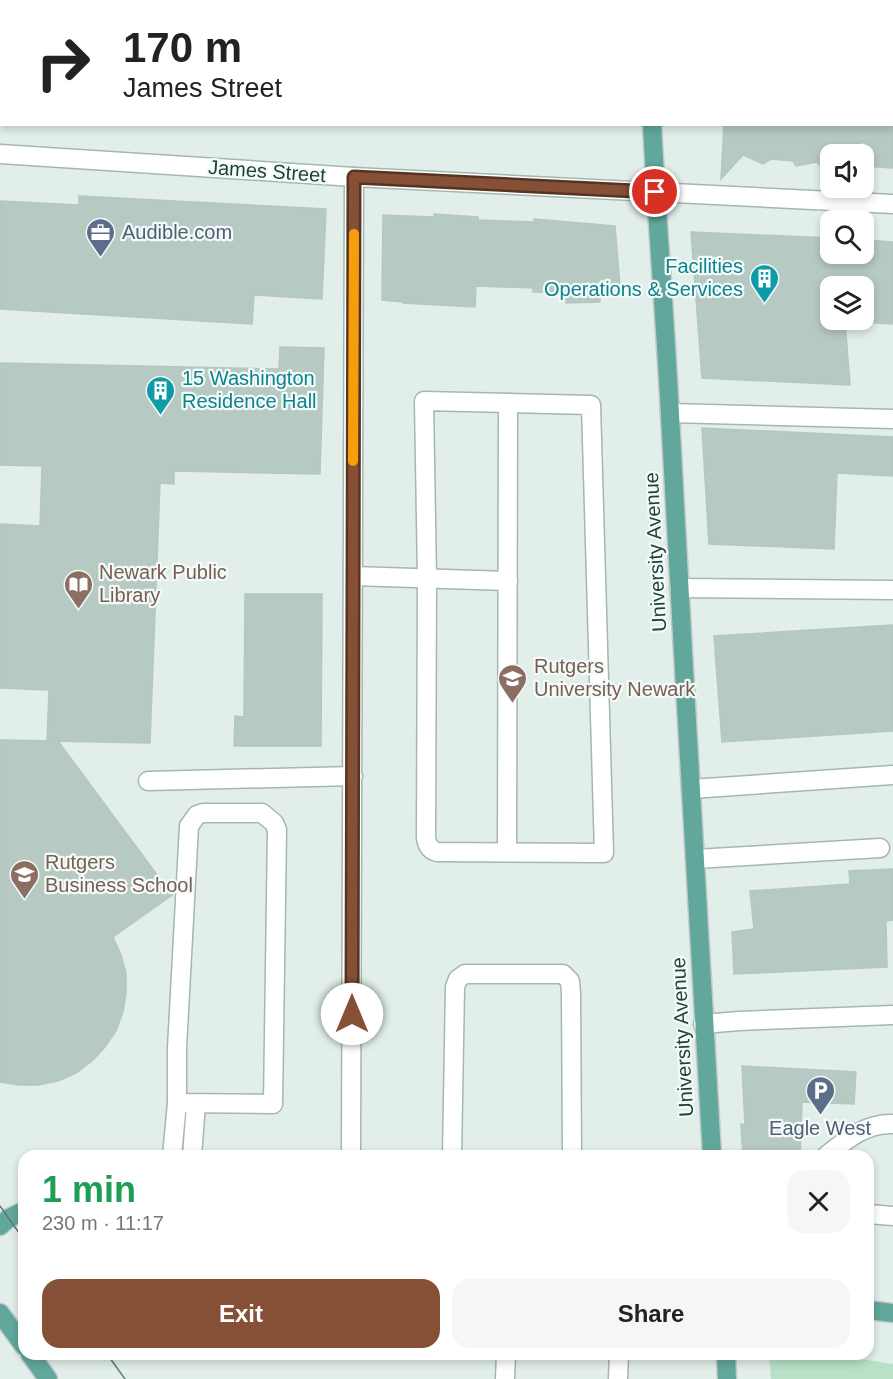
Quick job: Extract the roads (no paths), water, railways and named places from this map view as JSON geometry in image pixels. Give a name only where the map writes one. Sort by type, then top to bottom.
[{"type":"main road","name":"University Avenue","points":[[652,126],[712,1150]]},
{"type":"main road","points":[[0,1226],[18,1214]]},
{"type":"main road","points":[[874,1311],[893,1313]]},
{"type":"main road","points":[[0,1313],[18,1338]]},
{"type":"main road","points":[[34,1360],[48,1379]]},
{"type":"main road","points":[[726,1360],[727,1379]]},
{"type":"street","name":"James Street","points":[[0,154],[354,177],[893,204]]},
{"type":"street","points":[[351,1150],[354,177]]},
{"type":"street","points":[[424,401],[508,403],[591,405],[604,853],[437,852],[432,850],[427,841],[424,401]]},
{"type":"street","points":[[507,852],[508,403]]},
{"type":"street","points":[[670,414],[893,419]]},
{"type":"street","points":[[353,576],[508,581]]},
{"type":"street","points":[[679,588],[893,590]]},
{"type":"street","points":[[691,789],[893,775]]},
{"type":"street","points":[[148,781],[353,776]]},
{"type":"street","points":[[173,1150],[177,1103],[177,1048],[189,826],[197,815],[203,813],[262,813],[274,823],[276,830],[273,1104],[177,1103]]},
{"type":"street","points":[[695,859],[880,848]]},
{"type":"street","points":[[452,1150],[455,987],[458,979],[465,974],[563,974],[570,981],[572,1150]]},
{"type":"street","points":[[704,1024],[893,1016]]},
{"type":"street","points":[[192,1150],[196,1104]]},
{"type":"street","points":[[834,1150],[867,1127],[893,1124]]},
{"type":"street","points":[[874,1214],[893,1216]]},
{"type":"street","points":[[505,1379],[506,1360]]},
{"type":"street","points":[[618,1379],[619,1360]]},
{"type":"tram line","points":[[0,1206],[18,1232]]},
{"type":"tram line","points":[[111,1360],[125,1379]]},
{"type":"place","name":"Audible.com","points":[[101,258]]},
{"type":"place","name":"Facilities Operations & Services","points":[[764,304]]},
{"type":"place","name":"15 Washington Residence Hall","points":[[161,416]]},
{"type":"place","name":"Newark Public Library","points":[[78,610]]},
{"type":"place","name":"Rutgers University Newark","points":[[513,704]]},
{"type":"place","name":"Rutgers Business School","points":[[24,900]]},
{"type":"place","name":"Eagle West","points":[[820,1116]]}]
